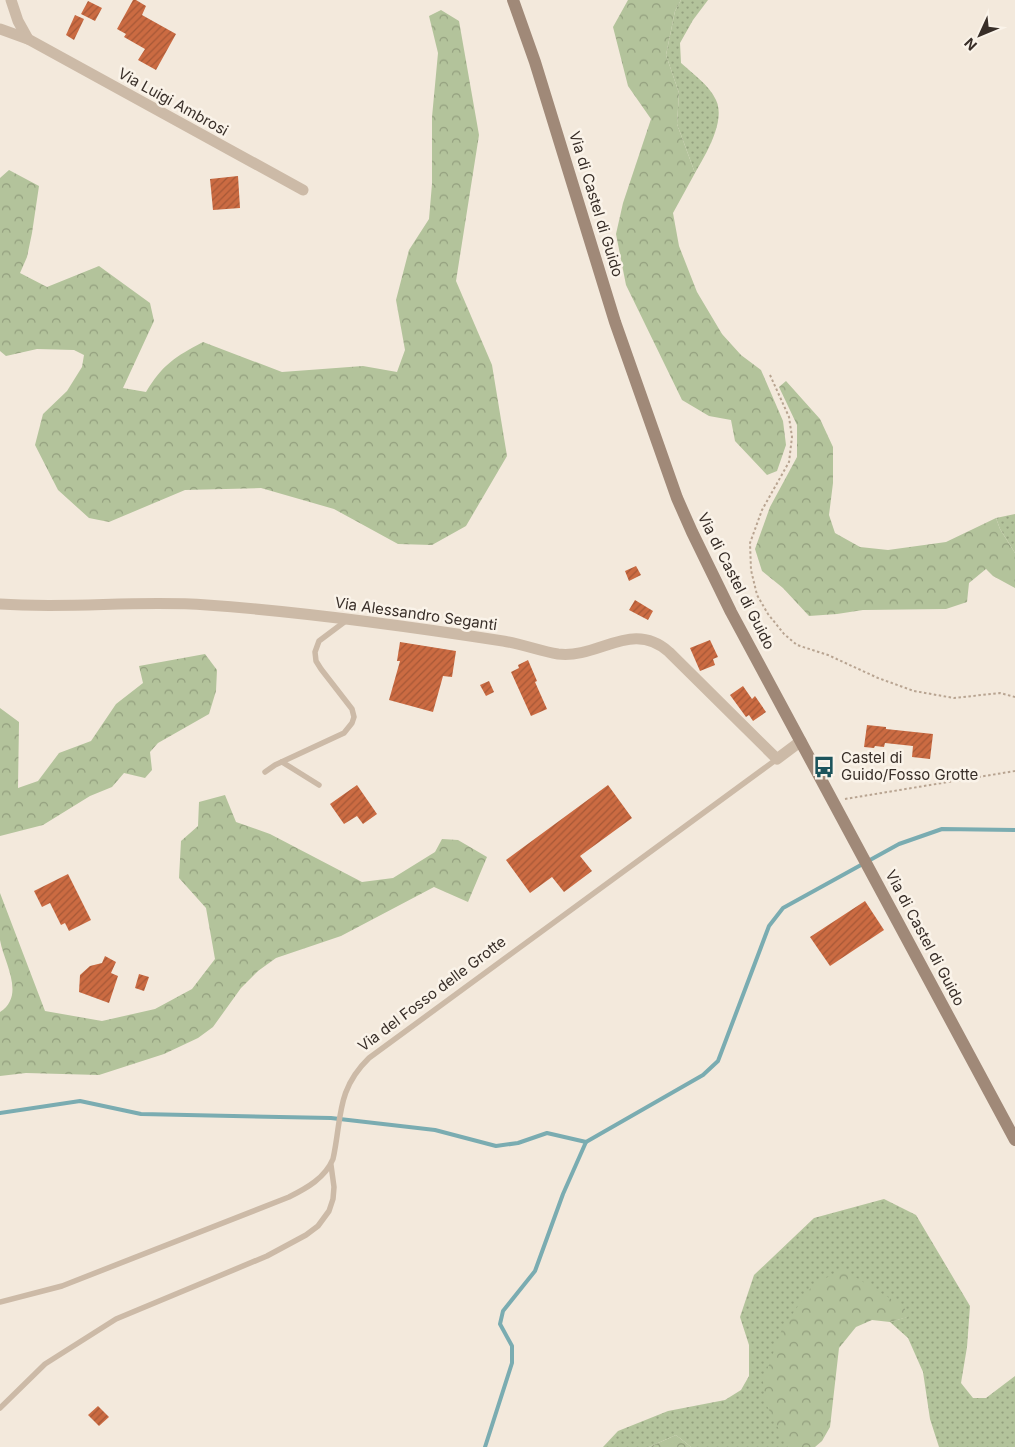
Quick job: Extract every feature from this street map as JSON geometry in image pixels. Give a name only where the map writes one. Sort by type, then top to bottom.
[{"type":"street","points":[[11,0],[20,25],[28,39]]},
{"type":"street","name":"Via di Castel di Guido","points":[[513,0],[535,62],[615,322],[680,506],[731,612],[1015,1140]]},
{"type":"street","name":"Via Luigi Ambrosi","points":[[0,29],[28,39],[303,190]]},
{"type":"street","name":"Via Alessandro Seganti","points":[[0,604],[172,603],[231,607],[503,641],[561,654],[574,654],[629,639],[652,641],[669,652],[777,759]]},
{"type":"street","name":"Via del Fosso delle Grotte","points":[[777,759],[801,741]]},
{"type":"lane","points":[[265,772],[344,733],[352,723],[354,717],[352,709],[321,669],[316,661],[315,652],[319,642],[347,620]]},
{"type":"lane","name":"Via del Fosso delle Grotte","points":[[0,1302],[62,1286],[289,1197],[316,1182],[331,1165],[337,1140],[340,1110],[352,1077],[369,1058],[777,759]]},
{"type":"lane","points":[[282,762],[319,785]]},
{"type":"lane","points":[[0,1408],[45,1364],[116,1319],[267,1256],[306,1235],[318,1226],[329,1211],[334,1187],[331,1165]]},
{"type":"path","points":[[770,375],[789,417],[792,437],[789,462],[762,510],[750,543],[750,570],[757,595],[768,614],[784,634],[797,645],[828,655],[878,678],[914,691],[954,698],[1000,693],[1015,697]]},
{"type":"path","points":[[834,801],[1015,771]]},
{"type":"green space","points":[[628,0],[681,0],[675,11],[666,55],[679,93],[677,124],[695,173],[673,213],[679,246],[697,292],[722,334],[741,355],[761,370],[783,421],[786,445],[777,471],[767,475],[735,441],[731,420],[709,416],[682,400],[626,285],[616,234],[623,203],[651,119],[628,86],[613,27]]},
{"type":"green space","points":[[681,0],[708,0],[693,20],[680,43],[681,63],[709,89],[716,100],[718,108],[717,127],[695,173],[677,124],[679,93],[666,55],[675,11]]},
{"type":"green space","points":[[441,10],[459,21],[479,135],[456,281],[492,365],[507,456],[466,526],[432,545],[398,544],[334,509],[261,488],[185,490],[109,522],[89,518],[58,490],[35,445],[43,414],[67,391],[82,367],[84,355],[74,350],[37,349],[6,356],[0,351],[0,178],[9,170],[39,186],[27,257],[20,273],[47,287],[99,266],[150,303],[154,321],[123,388],[146,392],[158,374],[170,362],[203,342],[282,372],[363,366],[397,372],[405,350],[396,300],[409,250],[429,219],[432,184],[432,117],[438,53],[429,16]]},
{"type":"green space","points":[[786,381],[820,419],[833,447],[833,483],[829,515],[835,533],[860,547],[888,550],[946,542],[996,518],[1000,529],[1015,553],[1015,588],[993,576],[986,569],[969,583],[967,602],[946,609],[863,610],[809,616],[783,588],[762,571],[755,549],[770,507],[797,457],[797,425],[779,387]]},
{"type":"green space","points":[[1015,514],[1015,553],[1000,529],[996,518]]},
{"type":"green space","points":[[205,654],[217,670],[216,691],[209,714],[158,743],[150,752],[152,770],[145,778],[124,773],[112,787],[90,796],[43,825],[0,836],[0,708],[19,722],[18,788],[38,781],[59,753],[91,741],[116,704],[143,683],[139,666]]},
{"type":"green space","points":[[225,795],[236,822],[270,834],[362,882],[393,878],[435,852],[442,839],[458,840],[487,857],[468,902],[434,887],[341,936],[276,958],[258,971],[241,988],[213,1027],[198,1038],[164,1054],[99,1075],[26,1073],[0,1076],[0,1012],[8,1005],[12,997],[12,988],[9,968],[0,940],[0,893],[45,1011],[102,1021],[155,1009],[192,989],[215,959],[206,908],[179,878],[181,841],[198,826],[199,802]]},
{"type":"green space","points":[[884,1199],[916,1215],[970,1306],[967,1347],[961,1383],[973,1398],[986,1398],[1015,1376],[1015,1447],[939,1447],[930,1419],[923,1372],[908,1338],[890,1322],[907,1317],[842,1270],[788,1447],[691,1447],[676,1435],[649,1447],[603,1447],[618,1431],[668,1411],[725,1400],[741,1390],[749,1376],[749,1345],[740,1317],[754,1275],[814,1218]]},
{"type":"green space","points":[[842,1269],[904,1307],[908,1317],[890,1322],[872,1320],[856,1327],[839,1348],[830,1427],[822,1441],[815,1447],[788,1447],[766,1404],[763,1381],[782,1329],[812,1286]]},
{"type":"green space","points":[[676,1435],[691,1447],[649,1447]]},
{"type":"building","points":[[133,0],[146,6],[142,15],[176,34],[156,70],[138,60],[145,49],[124,37],[126,34],[117,29]]},
{"type":"building","points":[[88,1],[102,8],[95,21],[81,14]]},
{"type":"building","points":[[75,15],[84,19],[74,40],[66,35]]},
{"type":"building","points":[[238,176],[240,208],[213,210],[210,179]]},
{"type":"building","points":[[636,566],[641,575],[629,581],[625,571]]},
{"type":"building","points":[[635,600],[653,611],[648,620],[629,610]]},
{"type":"building","points":[[710,640],[718,657],[713,659],[715,665],[700,671],[690,648]]},
{"type":"building","points":[[400,642],[456,651],[452,677],[443,676],[433,712],[389,700],[400,661],[397,661]]},
{"type":"building","points":[[528,660],[547,709],[531,716],[511,672],[519,668],[518,665]]},
{"type":"building","points":[[489,681],[494,692],[486,696],[480,685]]},
{"type":"building","points":[[743,686],[752,699],[755,696],[766,712],[753,721],[749,715],[746,717],[730,695]]},
{"type":"building","points":[[867,725],[933,734],[930,759],[912,757],[913,746],[885,743],[884,747],[864,747]]},
{"type":"building","points":[[357,785],[377,814],[363,824],[357,816],[344,824],[330,804]]},
{"type":"building","points":[[608,785],[632,818],[580,856],[592,871],[564,892],[552,877],[530,893],[506,860]]},
{"type":"building","points":[[68,874],[91,920],[69,931],[65,923],[61,925],[50,903],[42,907],[34,891]]},
{"type":"building","points":[[865,901],[884,930],[830,966],[810,937]]},
{"type":"building","points":[[105,956],[116,962],[111,973],[118,976],[109,1003],[79,992],[80,975],[90,966],[102,963]]},
{"type":"building","points":[[139,974],[149,977],[144,991],[135,988]]},
{"type":"building","points":[[98,1406],[109,1417],[99,1426],[88,1415]]},
{"type":"waterway","points":[[0,1113],[80,1101],[141,1114],[331,1118],[435,1130],[496,1146],[518,1143],[547,1133],[586,1142],[703,1075],[718,1061],[769,926],[783,908],[899,844],[942,829],[1015,830]]},
{"type":"waterway","points":[[485,1447],[512,1363],[512,1346],[500,1324],[503,1311],[535,1271],[563,1194],[586,1142]]},
{"type":"place","name":"Castel di Guido/Fosso Grotte","points":[[824,767]]}]
